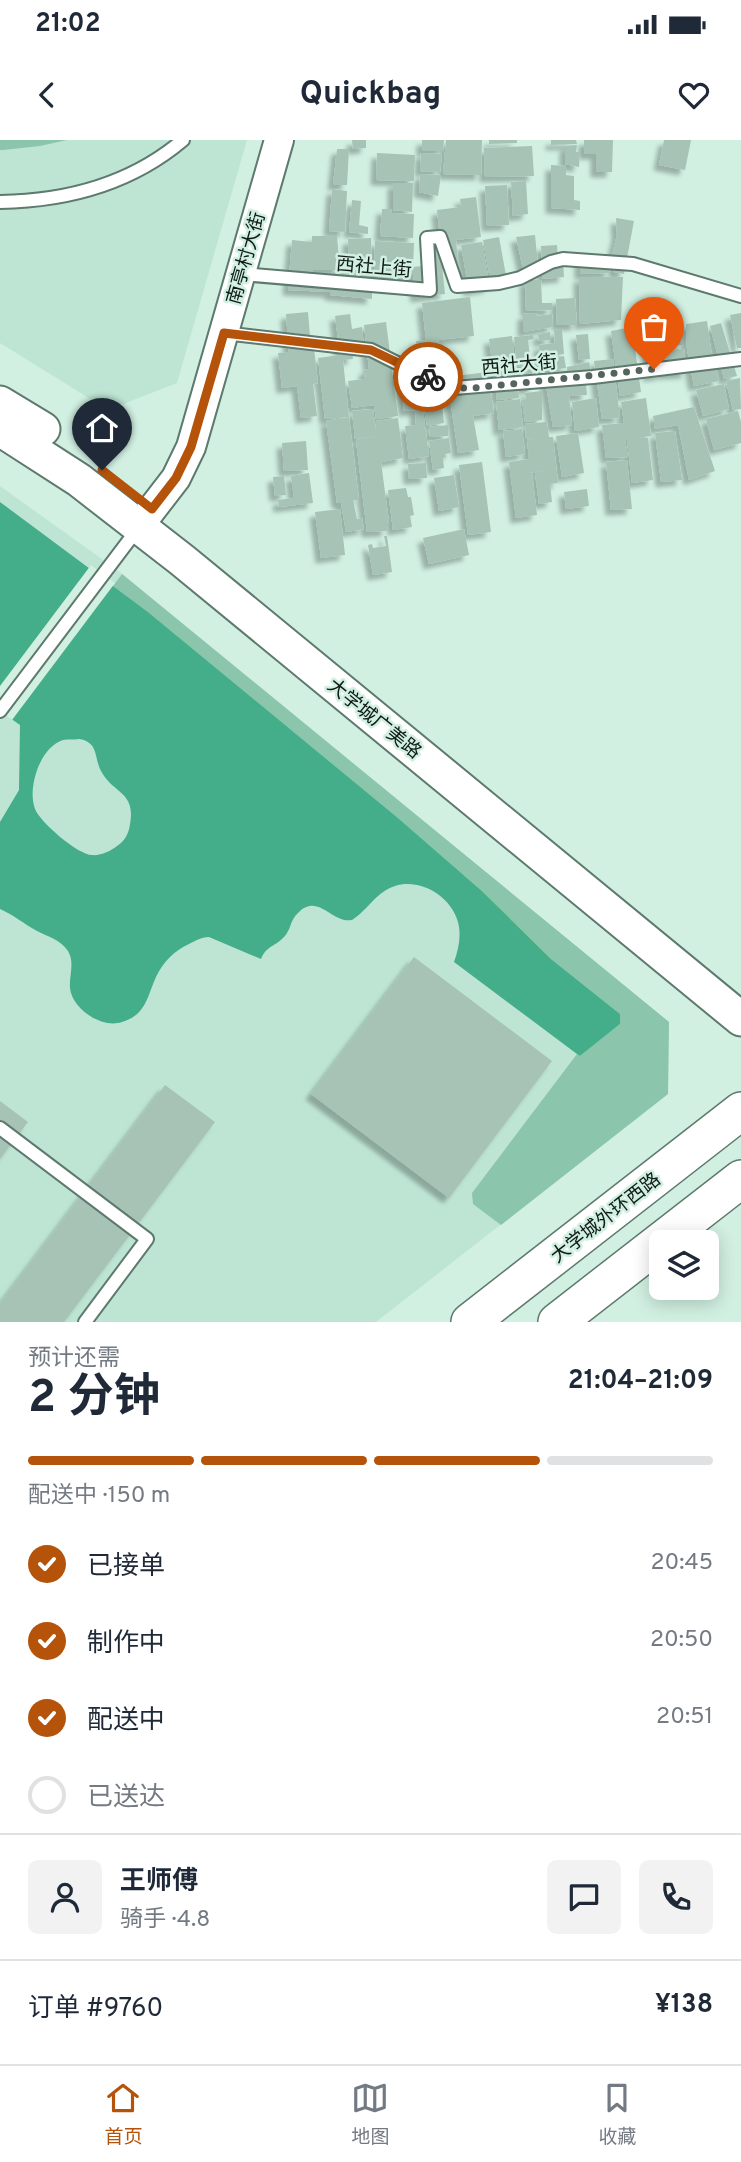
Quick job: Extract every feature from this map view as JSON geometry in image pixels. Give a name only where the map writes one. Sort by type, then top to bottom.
[{"type":"main road","name":"大学城广美路","points":[[0,403],[85,457],[146,518],[741,1018]]},
{"type":"main road","name":"大学城广美路","points":[[0,429],[146,518],[741,989]]},
{"type":"main road","name":"大学城外环西路","points":[[470,1322],[741,1111]]},
{"type":"main road","points":[[557,1322],[741,1179]]},
{"type":"street","name":"南亭村大街","points":[[146,518],[176,478],[191,447],[279,140]]},
{"type":"lane","points":[[0,202],[57,198],[105,185],[143,167],[183,140]]},
{"type":"lane","name":"西社上街","points":[[241,274],[430,290],[427,238],[440,237],[457,286],[499,283],[520,278],[551,262],[563,259],[632,264],[741,296]]},
{"type":"lane","name":"西社大街","points":[[224,333],[371,350],[454,388],[593,377],[741,359]]},
{"type":"lane","points":[[0,711],[146,518]]},
{"type":"lane","points":[[0,1128],[147,1239],[85,1322]]},
{"type":"shaded area","points":[[0,140],[247,140],[177,383],[108,410],[0,343]]},
{"type":"shaded area","points":[[0,140],[67,140],[0,150]]},
{"type":"shaded area","points":[[0,486],[120,572],[669,1022],[668,1094],[376,1322],[0,1322]]},
{"type":"shaded area","points":[[0,502],[148,612],[398,818],[483,892],[551,959],[620,1014],[620,1024],[580,1056],[454,962],[460,935],[453,910],[432,890],[414,884],[388,889],[352,920],[338,918],[319,907],[305,907],[295,916],[284,937],[266,951],[261,959],[209,937],[198,939],[178,950],[166,962],[156,977],[145,1004],[136,1015],[114,1023],[106,1023],[89,1016],[72,996],[71,960],[65,947],[0,909],[0,822],[19,790],[20,725],[0,711]],"holes":[[[63,740],[85,741],[93,747],[106,779],[127,799],[131,813],[129,831],[122,842],[109,851],[95,855],[78,850],[60,837],[38,815],[33,800],[37,769],[48,751]]]},
{"type":"shaded area","points":[[122,574],[669,1022],[668,1094],[501,1225],[473,1204],[472,1193],[577,1054],[580,1056],[620,1024],[620,1014],[551,959],[483,892],[398,818],[113,586]]},
{"type":"pier","points":[[91,565],[115,583],[12,720],[0,711],[0,686]]},
{"type":"building","points":[[352,140],[366,140],[366,148],[353,149]]},
{"type":"building","points":[[422,140],[444,140],[443,151],[422,151]]},
{"type":"building","points":[[446,140],[482,140],[481,175],[443,174]]},
{"type":"building","points":[[489,140],[517,140],[517,143],[489,144]]},
{"type":"building","points":[[551,140],[576,140],[577,144],[551,145]]},
{"type":"building","points":[[584,140],[613,140],[612,172],[596,172],[596,154],[584,154]]},
{"type":"building","points":[[664,140],[691,140],[685,170],[659,165]]},
{"type":"building","points":[[577,145],[576,152],[580,152],[579,167],[565,164],[565,146]]},
{"type":"building","points":[[532,146],[534,176],[485,177],[484,148]]},
{"type":"building","points":[[337,149],[349,149],[347,185],[333,185]]},
{"type":"building","points":[[377,153],[415,155],[414,181],[376,180]]},
{"type":"building","points":[[421,153],[442,154],[440,172],[420,171]]},
{"type":"building","points":[[551,165],[566,166],[566,175],[574,176],[574,200],[580,201],[580,210],[551,208]]},
{"type":"building","points":[[420,174],[441,175],[438,196],[419,192]]},
{"type":"building","points":[[526,181],[528,214],[513,216],[511,182]]},
{"type":"building","points":[[393,183],[413,183],[412,212],[393,210]]},
{"type":"building","points":[[507,185],[509,225],[487,226],[485,186]]},
{"type":"building","points":[[332,189],[347,191],[345,232],[329,231]]},
{"type":"building","points":[[476,197],[481,237],[456,240],[458,263],[442,265],[445,294],[416,297],[413,274],[403,274],[403,282],[377,281],[377,271],[374,271],[375,241],[414,243],[413,267],[430,265],[427,238],[440,237],[437,210],[461,207],[460,199]]},
{"type":"building","points":[[352,200],[361,201],[359,225],[368,227],[368,234],[349,232]]},
{"type":"building","points":[[382,209],[391,209],[392,213],[414,214],[413,238],[380,236]]},
{"type":"building","points":[[616,218],[634,221],[624,274],[614,272],[612,255],[617,235]]},
{"type":"building","points":[[535,235],[539,276],[525,278],[516,237]]},
{"type":"building","points":[[312,236],[337,236],[340,270],[313,270],[313,275],[331,276],[331,272],[349,273],[348,239],[371,238],[372,273],[353,273],[372,275],[372,299],[330,295],[330,292],[288,290],[292,240],[312,242]]},
{"type":"building","points":[[499,237],[507,281],[491,284],[483,240]]},
{"type":"building","points":[[482,242],[490,287],[469,291],[461,245]]},
{"type":"building","points":[[557,245],[558,261],[563,260],[564,277],[543,279],[541,246]]},
{"type":"building","points":[[611,254],[610,273],[580,274],[580,255]]},
{"type":"building","points":[[579,277],[623,277],[621,320],[580,324]]},
{"type":"building","points":[[525,280],[541,280],[542,303],[552,303],[552,310],[526,311]]},
{"type":"building","points":[[470,297],[474,336],[438,340],[443,376],[444,423],[427,426],[424,408],[434,406],[424,406],[416,341],[426,340],[422,303]]},
{"type":"building","points":[[575,298],[577,325],[557,325],[556,299]]},
{"type":"building","points":[[308,312],[311,349],[314,348],[318,383],[313,384],[317,416],[301,418],[297,386],[282,388],[278,353],[289,352],[286,314]]},
{"type":"building","points":[[536,313],[537,316],[552,314],[553,327],[523,332],[523,314]]},
{"type":"building","points":[[741,313],[741,348],[737,348],[730,315]]},
{"type":"building","points":[[350,314],[352,329],[362,327],[364,348],[352,349],[353,359],[343,360],[349,417],[325,419],[318,358],[340,355],[335,316]]},
{"type":"building","points":[[679,317],[682,345],[661,347],[661,375],[648,376],[648,348],[645,348],[644,332],[659,331],[658,320]]},
{"type":"building","points":[[707,321],[719,381],[694,386],[687,349],[686,324]]},
{"type":"building","points":[[386,322],[398,416],[376,419],[374,405],[352,408],[348,381],[365,379],[364,370],[369,369],[364,325]]},
{"type":"building","points":[[721,323],[737,376],[724,379],[710,326]]},
{"type":"building","points":[[632,327],[641,392],[620,396],[611,331]]},
{"type":"building","points":[[554,330],[562,330],[564,354],[540,358],[539,345],[555,343]]},
{"type":"building","points":[[550,332],[550,340],[539,341],[538,334]]},
{"type":"building","points":[[588,334],[590,359],[579,360],[576,335]]},
{"type":"building","points":[[533,335],[534,339],[528,340],[531,365],[517,367],[514,337]]},
{"type":"building","points":[[512,336],[519,398],[497,400],[489,339]]},
{"type":"building","points":[[684,349],[687,373],[662,374],[662,350]]},
{"type":"building","points":[[564,356],[566,368],[542,371],[540,359]]},
{"type":"building","points":[[613,359],[620,418],[602,419],[594,361]]},
{"type":"building","points":[[589,362],[591,371],[585,373],[587,395],[569,396],[572,425],[553,427],[544,373],[566,371],[569,391],[567,367]]},
{"type":"building","points":[[532,369],[534,388],[520,389],[518,371]]},
{"type":"building","points":[[488,372],[494,413],[473,416],[479,450],[458,453],[447,377]]},
{"type":"building","points":[[740,378],[741,409],[733,410],[726,381]]},
{"type":"building","points":[[412,384],[414,404],[422,403],[429,456],[409,459],[405,426],[416,425],[415,410],[404,411],[402,385]]},
{"type":"building","points":[[724,384],[729,409],[703,416],[696,390]]},
{"type":"building","points":[[542,391],[542,420],[525,422],[522,400],[526,399],[525,393]]},
{"type":"building","points":[[596,398],[599,427],[575,431],[572,402]]},
{"type":"building","points":[[646,398],[651,436],[635,438],[648,438],[653,480],[632,483],[627,440],[628,457],[606,458],[602,425],[624,423],[621,402]]},
{"type":"building","points":[[520,399],[523,427],[499,430],[496,402]]},
{"type":"building","points":[[694,407],[715,471],[689,480],[678,425],[655,429],[653,416]]},
{"type":"building","points":[[373,409],[376,433],[376,421],[398,418],[403,458],[381,462],[389,522],[387,531],[367,532],[356,440],[377,436],[355,439],[352,411]]},
{"type":"building","points":[[738,411],[741,443],[714,450],[706,419]]},
{"type":"building","points":[[349,417],[359,500],[353,500],[357,519],[362,518],[364,529],[346,532],[341,503],[337,503],[326,421]]},
{"type":"building","points":[[547,422],[549,437],[553,437],[558,483],[550,484],[552,502],[539,504],[535,473],[549,470],[528,473],[532,473],[537,515],[516,518],[509,462],[529,459],[527,440],[536,438],[526,439],[525,424]]},
{"type":"building","points":[[448,425],[448,436],[430,437],[429,427]]},
{"type":"building","points":[[522,429],[525,454],[506,457],[503,431]]},
{"type":"building","points":[[675,431],[682,480],[661,482],[655,433]]},
{"type":"building","points":[[578,433],[584,473],[562,477],[556,436]]},
{"type":"building","points":[[449,438],[451,453],[445,454],[446,457],[443,458],[444,468],[433,470],[429,441]]},
{"type":"building","points":[[306,441],[308,470],[284,471],[282,443]]},
{"type":"building","points":[[627,460],[632,509],[611,510],[606,462]]},
{"type":"building","points":[[482,462],[491,532],[468,535],[459,465]]},
{"type":"building","points":[[426,463],[427,478],[409,479],[408,464]]},
{"type":"building","points":[[309,473],[313,503],[279,507],[278,500],[294,498],[291,476]]},
{"type":"building","points":[[454,475],[459,507],[439,511],[434,478]]},
{"type":"building","points":[[284,476],[286,495],[275,496],[273,477]]},
{"type":"building","points":[[406,488],[408,497],[411,497],[414,515],[410,516],[412,527],[393,530],[388,490]]},
{"type":"building","points":[[587,489],[589,506],[566,509],[564,492]]},
{"type":"building","points":[[340,509],[345,555],[321,558],[315,512]]},
{"type":"building","points":[[464,529],[469,555],[429,564],[423,538]]},
{"type":"building","points":[[384,536],[387,536],[392,572],[373,575],[368,545],[372,544],[373,548],[386,546]]},
{"type":"building","points":[[414,957],[552,1061],[449,1198],[311,1094]]},
{"type":"building","points":[[165,1085],[215,1122],[64,1322],[0,1322],[0,1304]]},
{"type":"building","points":[[0,1101],[28,1122],[0,1159]]},
{"type":"way so far","points":[[428,377],[454,388],[473,388],[654,369]]},
{"type":"route","points":[[102,470],[152,509],[176,478],[191,447],[224,333],[371,350],[428,377]]}]
